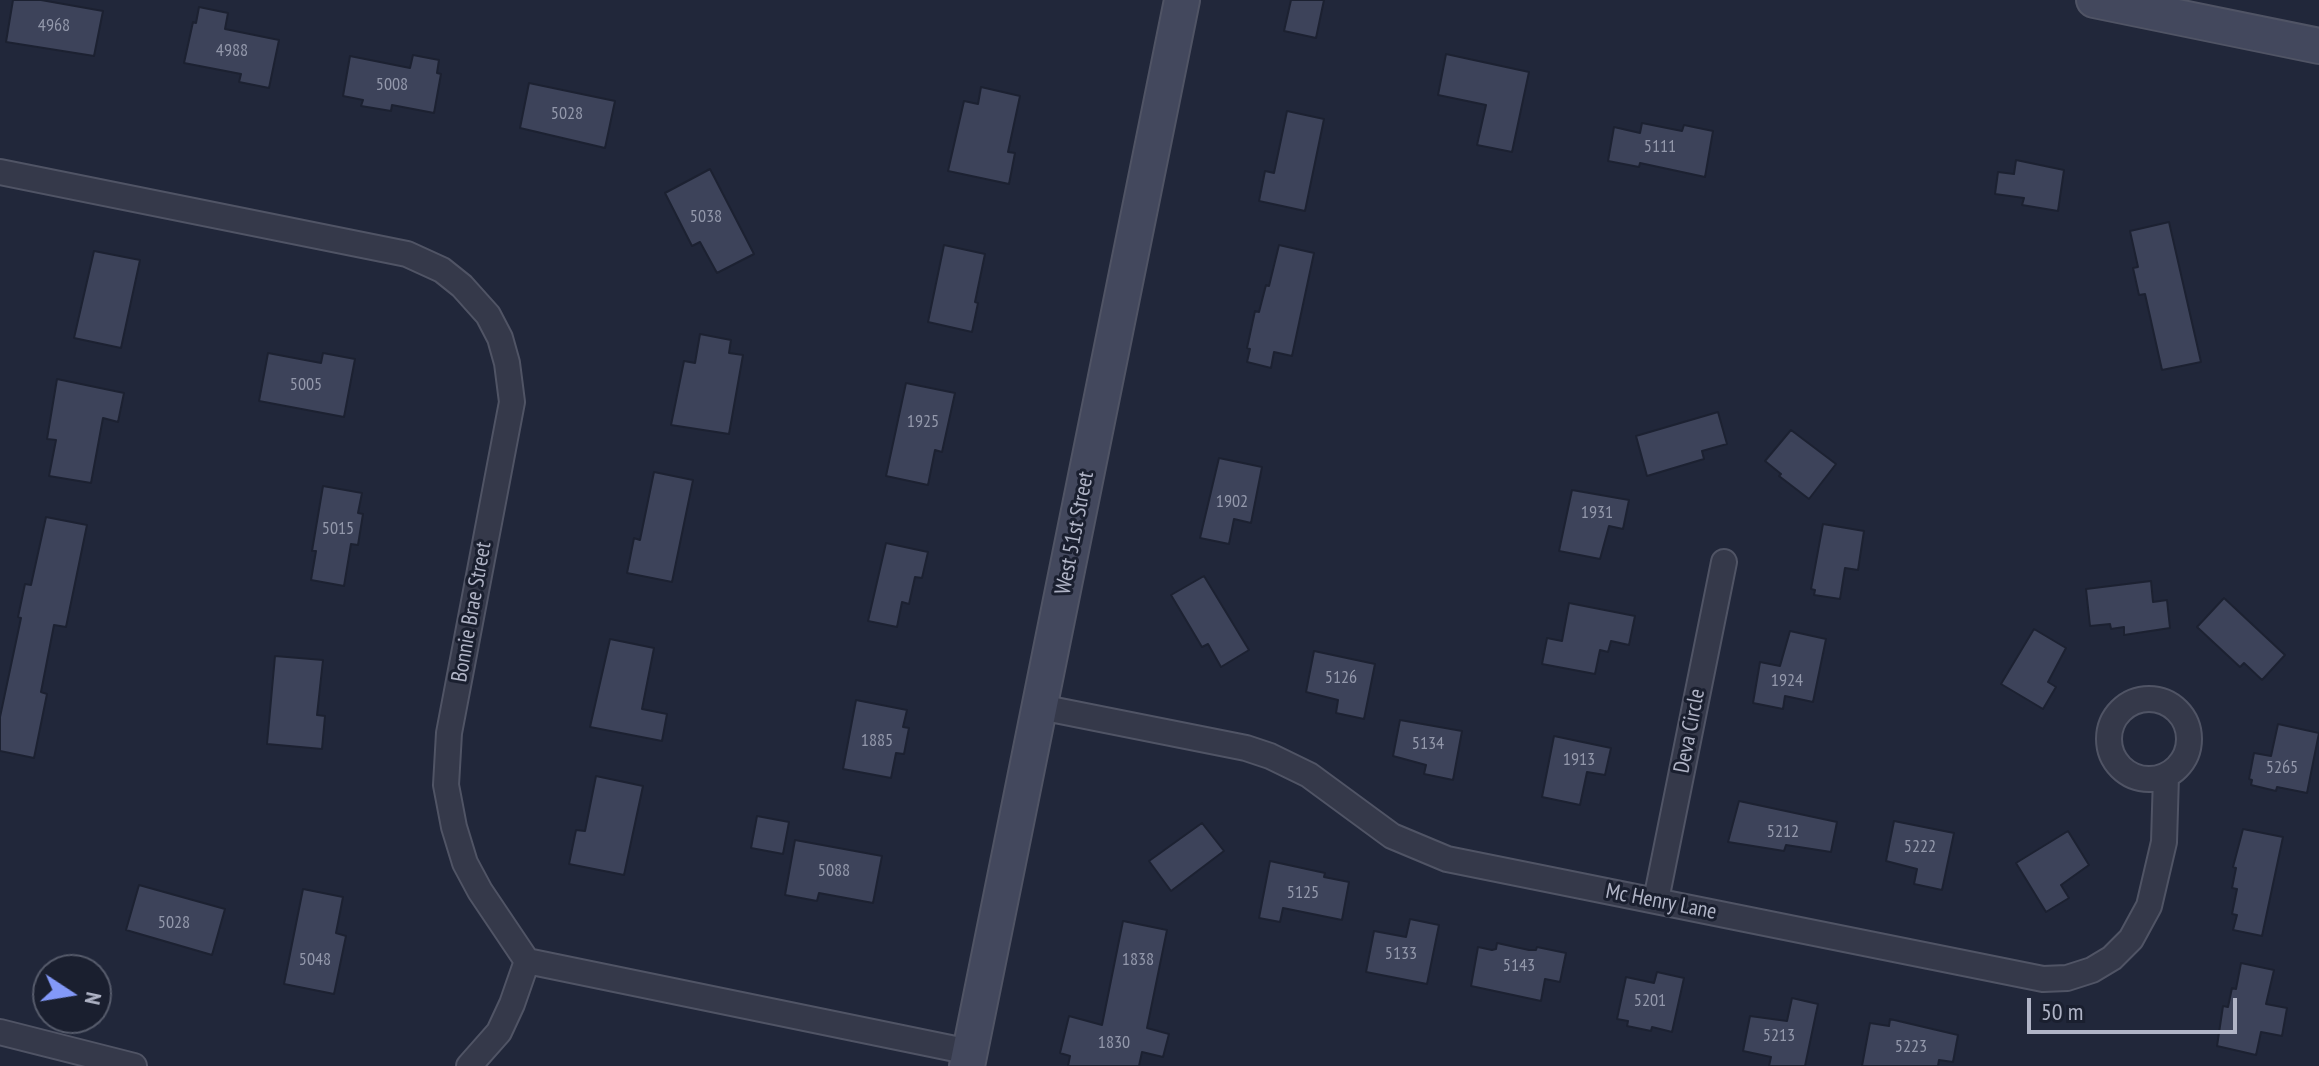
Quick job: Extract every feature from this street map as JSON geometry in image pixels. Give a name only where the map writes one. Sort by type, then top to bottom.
[{"type":"street","name":"West 51st Street","points":[[969,1059],[1182,0]]},
{"type":"street","points":[[2094,0],[2319,46]]},
{"type":"street","name":"Bonnie Brae Street","points":[[0,172],[407,254],[442,270],[462,286],[488,315],[500,338],[507,363],[512,402],[449,733],[446,785],[465,863],[527,961]]},
{"type":"street","name":"Deva Circle","points":[[1656,900],[1724,562]]},
{"type":"street","name":"Mc Henry Lane","points":[[1040,707],[1246,748],[1270,756],[1309,775],[1392,836],[1431,854],[2028,978],[2067,978],[2092,970],[2112,958],[2131,939],[2146,913],[2164,842],[2166,776]]},
{"type":"street","points":[[469,1066],[499,1032],[527,961],[969,1059]]},
{"type":"street","points":[[0,1032],[134,1066]]},
{"type":"building","points":[[13,0],[41,0],[103,11],[94,56],[6,42]]},
{"type":"building","points":[[1291,0],[1324,0],[1316,38],[1284,31]]},
{"type":"building","points":[[199,7],[228,13],[225,29],[279,40],[269,88],[239,82],[241,74],[184,63]]},
{"type":"building","points":[[1446,54],[1529,72],[1512,152],[1477,145],[1486,105],[1438,95]]},
{"type":"building","points":[[413,55],[439,60],[437,73],[441,74],[434,113],[392,105],[391,111],[361,106],[363,100],[343,96],[350,56],[410,68]]},
{"type":"building","points":[[529,83],[615,101],[605,148],[520,128]]},
{"type":"building","points":[[981,87],[1020,96],[1008,152],[1015,153],[1009,184],[948,171],[964,101],[978,104]]},
{"type":"building","points":[[1287,111],[1324,119],[1305,211],[1259,201],[1265,171],[1274,173]]},
{"type":"building","points":[[1642,123],[1682,131],[1684,125],[1713,131],[1705,177],[1640,163],[1639,167],[1608,161],[1614,127],[1640,133]]},
{"type":"building","points":[[2016,160],[2064,170],[2058,211],[2022,205],[2024,198],[1995,194],[1998,172],[2014,174]]},
{"type":"building","points":[[710,169],[754,254],[717,273],[700,242],[692,246],[665,193]]},
{"type":"building","points":[[2169,222],[2201,362],[2162,370],[2145,294],[2139,295],[2133,268],[2138,267],[2130,231]]},
{"type":"building","points":[[944,245],[985,254],[972,332],[928,322]]},
{"type":"building","points":[[1279,245],[1314,253],[1292,356],[1274,352],[1271,368],[1247,362],[1250,349],[1247,348],[1255,311],[1259,312],[1266,285],[1269,286]]},
{"type":"building","points":[[94,251],[140,260],[121,348],[74,338]]},
{"type":"building","points":[[700,334],[731,340],[729,353],[743,355],[729,434],[671,425],[684,361],[695,363]]},
{"type":"building","points":[[268,353],[321,363],[323,353],[355,359],[344,417],[259,401]]},
{"type":"building","points":[[57,379],[124,393],[118,422],[103,418],[91,483],[49,476],[56,440],[47,439]]},
{"type":"building","points":[[906,383],[955,393],[942,452],[935,450],[928,485],[886,476]]},
{"type":"building","points":[[1718,412],[1727,444],[1702,451],[1704,459],[1647,476],[1636,436]]},
{"type":"building","points":[[1791,430],[1836,464],[1809,499],[1765,461]]},
{"type":"building","points":[[1219,458],[1262,467],[1251,523],[1234,519],[1229,544],[1200,538]]},
{"type":"building","points":[[654,472],[693,480],[672,582],[627,573],[634,538],[640,540]]},
{"type":"building","points":[[323,486],[362,493],[358,513],[363,514],[358,545],[351,544],[344,586],[311,580],[316,551],[312,551]]},
{"type":"building","points":[[1572,490],[1629,500],[1623,529],[1609,526],[1600,559],[1559,551]]},
{"type":"building","points":[[46,517],[87,525],[66,627],[54,625],[41,692],[47,694],[34,758],[0,751],[0,717],[25,584],[31,585]]},
{"type":"building","points":[[1823,524],[1864,531],[1858,570],[1845,568],[1840,599],[1814,595],[1815,590],[1811,589]]},
{"type":"building","points":[[886,543],[928,552],[922,578],[915,577],[909,604],[902,602],[897,627],[868,621]]},
{"type":"building","points":[[1204,576],[1249,650],[1221,667],[1208,644],[1202,647],[1171,595]]},
{"type":"building","points":[[2151,581],[2153,602],[2167,600],[2170,628],[2124,635],[2124,627],[2111,629],[2110,624],[2090,626],[2086,589]]},
{"type":"building","points":[[2224,598],[2285,655],[2262,680],[2244,663],[2240,667],[2197,627]]},
{"type":"building","points":[[1569,603],[1635,616],[1629,645],[1611,641],[1608,652],[1600,650],[1595,674],[1542,664],[1547,638],[1562,641]]},
{"type":"building","points":[[2034,629],[2066,648],[2048,682],[2056,687],[2043,709],[2001,684]]},
{"type":"building","points":[[1790,631],[1826,639],[1813,702],[1785,696],[1783,709],[1753,703],[1760,662],[1780,666]]},
{"type":"building","points":[[610,639],[654,648],[642,709],[667,714],[662,741],[590,727]]},
{"type":"building","points":[[1314,651],[1375,664],[1364,719],[1336,713],[1338,700],[1306,692]]},
{"type":"building","points":[[275,656],[323,660],[317,715],[325,716],[322,749],[267,744]]},
{"type":"building","points":[[856,700],[907,710],[903,727],[909,728],[904,754],[896,753],[891,778],[843,769]]},
{"type":"building","points":[[1400,720],[1462,731],[1453,780],[1424,774],[1426,765],[1393,756]]},
{"type":"building","points":[[2278,724],[2319,733],[2307,793],[2277,787],[2276,791],[2251,785],[2252,780],[2249,779],[2254,753],[2271,756]]},
{"type":"building","points":[[1554,736],[1611,748],[1605,775],[1587,772],[1580,805],[1542,797]]},
{"type":"building","points":[[596,776],[643,786],[624,875],[569,864],[576,830],[585,831]]},
{"type":"building","points":[[1739,801],[1837,822],[1831,852],[1786,845],[1784,851],[1728,842]]},
{"type":"building","points":[[757,816],[789,822],[783,854],[751,848]]},
{"type":"building","points":[[1894,821],[1954,833],[1942,890],[1914,884],[1917,869],[1886,861]]},
{"type":"building","points":[[1202,823],[1224,851],[1171,891],[1149,861]]},
{"type":"building","points":[[2243,829],[2283,837],[2262,936],[2233,930],[2237,915],[2232,914],[2237,889],[2232,888],[2236,868],[2233,867]]},
{"type":"building","points":[[2068,831],[2089,865],[2061,885],[2069,898],[2046,912],[2016,863]]},
{"type":"building","points":[[795,840],[882,856],[873,903],[819,893],[817,901],[785,895]]},
{"type":"building","points":[[1270,861],[1325,873],[1324,877],[1349,882],[1342,920],[1283,908],[1280,922],[1259,918]]},
{"type":"building","points":[[139,885],[225,909],[212,955],[126,930]]},
{"type":"building","points":[[303,889],[343,897],[336,933],[346,936],[334,994],[284,984]]},
{"type":"building","points":[[1410,919],[1439,925],[1427,984],[1366,972],[1374,931],[1406,937]]},
{"type":"building","points":[[1123,921],[1167,930],[1147,1028],[1169,1034],[1163,1057],[1142,1052],[1139,1066],[1068,1066],[1070,1056],[1060,1053],[1069,1016],[1102,1025]]},
{"type":"building","points":[[1497,943],[1566,953],[1560,982],[1545,979],[1541,1001],[1471,986],[1478,947],[1492,950],[1496,949]]},
{"type":"building","points":[[2241,963],[2274,970],[2266,1004],[2287,1008],[2282,1036],[2261,1032],[2256,1055],[2217,1046],[2223,1006],[2228,1007],[2232,988],[2236,989]]},
{"type":"building","points":[[1657,972],[1684,978],[1672,1032],[1627,1026],[1628,1021],[1617,1019],[1626,977],[1654,983]]},
{"type":"building","points":[[1792,998],[1818,1004],[1805,1066],[1769,1066],[1771,1057],[1743,1051],[1750,1016],[1787,1021]]},
{"type":"building","points":[[1890,1019],[1958,1035],[1953,1062],[1939,1060],[1938,1066],[1862,1066],[1870,1023],[1889,1026]]}]
